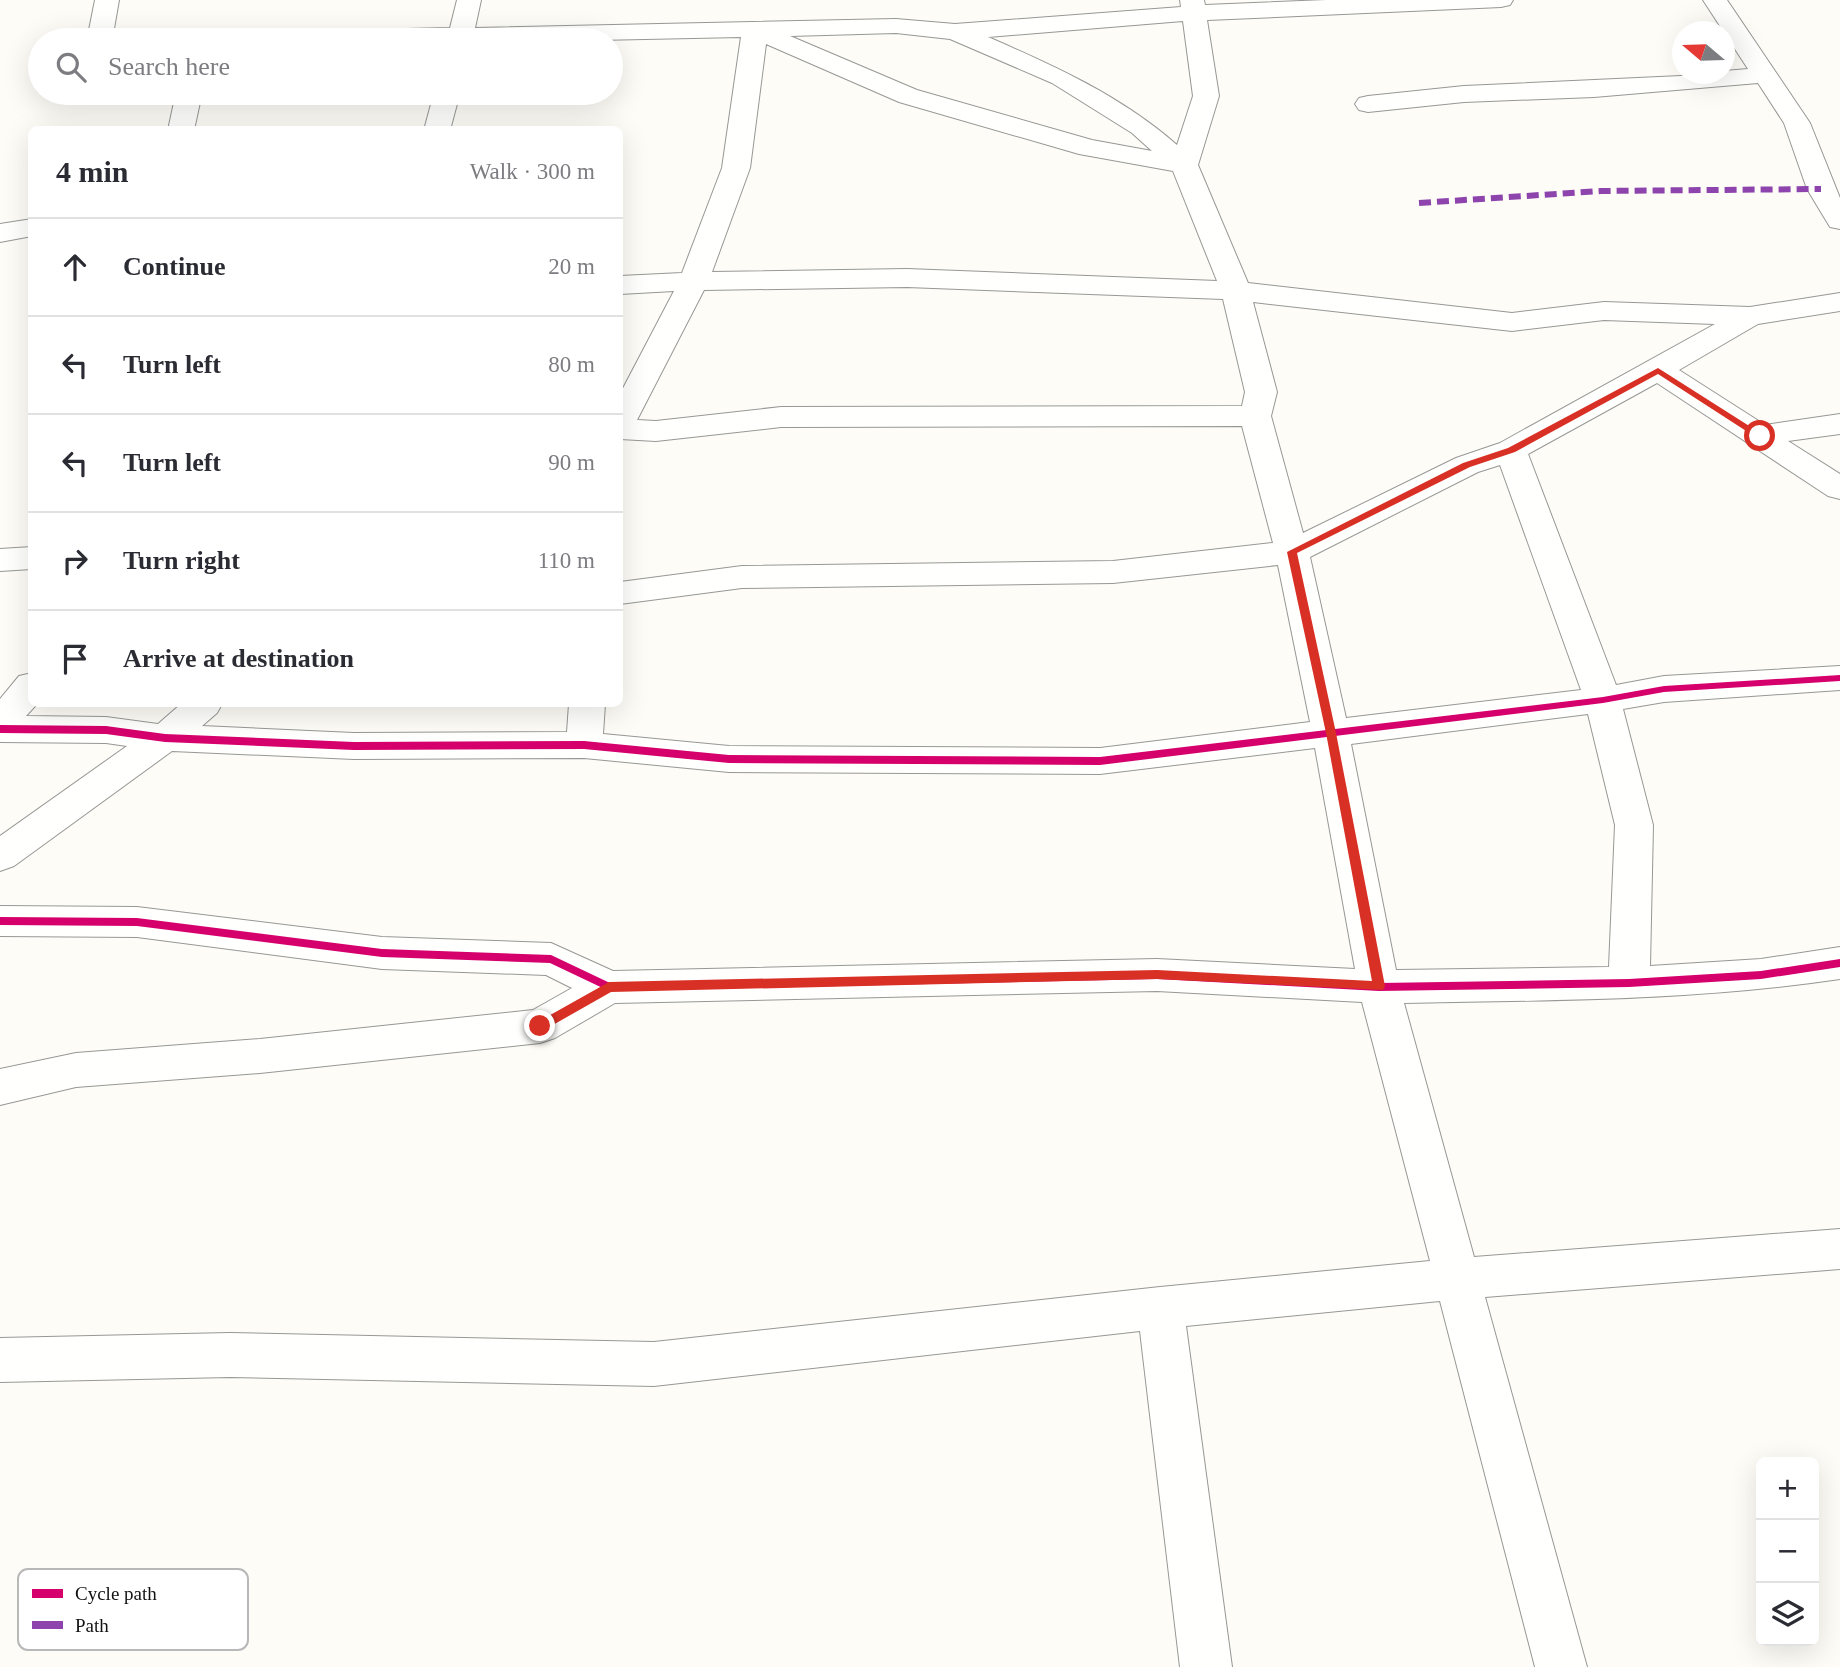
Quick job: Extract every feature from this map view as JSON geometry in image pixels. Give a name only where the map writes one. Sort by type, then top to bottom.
[{"type":"street","points":[[102,28],[107,0]]},
{"type":"street","points":[[463,28],[468,0]]},
{"type":"street","points":[[623,34],[897,26],[955,32],[1193,6],[1502,0]]},
{"type":"street","points":[[1715,0],[1797,123],[1821,189],[1840,221]]},
{"type":"street","points":[[1184,165],[1206,96],[1193,6]]},
{"type":"street","points":[[755,30],[908,96],[1089,148],[1184,165]]},
{"type":"street","points":[[623,417],[694,281],[736,168],[755,30]]},
{"type":"street","points":[[955,32],[1061,78],[1141,127],[1184,165],[1237,291],[1261,392],[1255,416],[1292,552],[1331,733],[1379,986],[1561,1667]]},
{"type":"street","points":[[1368,104],[1464,94],[1594,89],[1767,75]]},
{"type":"street","points":[[182,126],[186,105]]},
{"type":"street","points":[[438,126],[444,105]]},
{"type":"street","points":[[0,233],[28,228]]},
{"type":"street","points":[[623,285],[694,281],[906,278],[1237,291],[1512,322],[1604,311],[1750,316],[1840,302]]},
{"type":"street","points":[[623,593],[742,577],[1113,572],[1292,552],[1467,465],[1511,450],[1658,370],[1750,316]]},
{"type":"street","points":[[1658,370],[1840,489]]},
{"type":"street","points":[[623,429],[656,430],[781,417],[1255,416]]},
{"type":"street","points":[[1760,436],[1819,425],[1840,424]]},
{"type":"street","points":[[1511,450],[1603,700],[1634,825],[1629,984]]},
{"type":"street","points":[[0,560],[28,558]]},
{"type":"street","points":[[0,729],[102,717],[165,738],[354,746],[584,745],[729,759],[1100,761],[1603,700],[1664,690],[1840,678]]},
{"type":"street","points":[[0,723],[28,690]]},
{"type":"street","points":[[0,856],[165,738],[201,707]]},
{"type":"street","points":[[584,745],[587,707]]},
{"type":"street","points":[[0,921],[137,922],[382,953],[551,959],[609,987],[1157,975],[1379,986],[1629,984],[1761,975],[1840,963]]},
{"type":"street","points":[[0,1087],[76,1070],[260,1056],[540,1026],[609,987]]},
{"type":"street","points":[[0,1360],[230,1355],[654,1364],[1160,1308],[1459,1279],[1840,1249]]},
{"type":"street","points":[[1160,1308],[1206,1667]]},
{"type":"marked path","points":[[1419,203],[1601,191],[1821,189]]},
{"type":"cycle path","points":[[0,729],[106,730],[165,738],[354,746],[584,745],[729,759],[1100,761],[1603,700],[1664,689],[1840,678]]},
{"type":"cycle path","points":[[0,921],[137,922],[382,953],[551,959],[609,987],[1157,975],[1379,987],[1629,983],[1761,975],[1840,963]]},
{"type":"route","points":[[540,1026],[609,987],[1157,975],[1379,986],[1331,733],[1292,552],[1467,465],[1511,450],[1658,370],[1760,436]]}]
